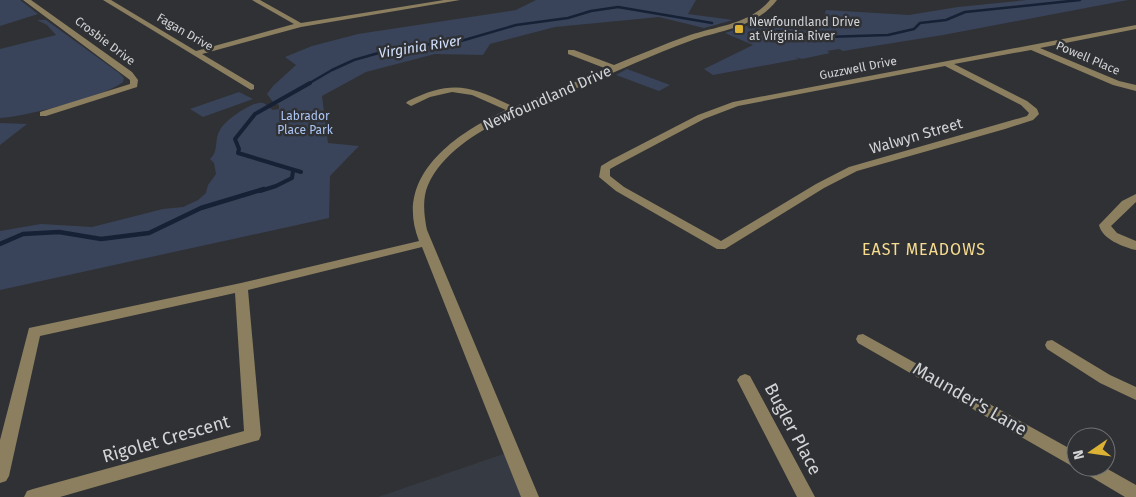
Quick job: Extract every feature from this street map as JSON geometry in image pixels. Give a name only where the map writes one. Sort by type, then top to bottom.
[{"type":"street","name":"Crosbie Drive","points":[[26,0],[129,74],[134,80],[134,85],[42,114]]},
{"type":"street","name":"Fagan Drive","points":[[106,0],[251,87]]},
{"type":"street","points":[[255,0],[300,25]]},
{"type":"street","points":[[196,53],[300,25],[457,0]]},
{"type":"street","name":"Newfoundland Drive","points":[[530,497],[484,380],[425,243],[418,213],[420,193],[425,180],[440,159],[457,144],[486,124],[613,68],[685,40],[745,21],[764,11],[774,0]]},
{"type":"street","name":"Guzzwell Drive","points":[[721,246],[620,189],[604,177],[605,168],[722,108],[749,101],[1136,27]]},
{"type":"street","name":"Powell Place","points":[[1031,47],[1116,84],[1136,88]]},
{"type":"street","points":[[571,52],[613,68]]},
{"type":"street","name":"Walwyn Street","points":[[721,246],[820,186],[853,169],[1002,127],[1030,118],[1034,114],[1024,103],[947,64]]},
{"type":"street","points":[[411,103],[435,91],[449,88],[465,88],[515,111]]},
{"type":"street","points":[[1136,196],[1126,203],[1105,225],[1106,230],[1113,236],[1136,246]]},
{"type":"street","points":[[0,476],[34,332],[241,287],[425,243]]},
{"type":"street","name":"Rigolet Crescent","points":[[32,497],[253,435],[241,287]]},
{"type":"street","name":"Maunder's Lane","points":[[864,339],[1066,454]]},
{"type":"street","points":[[1052,345],[1105,378],[1136,394]]},
{"type":"street","name":"Bugler Place","points":[[744,380],[806,497]]},
{"type":"street","points":[[1106,477],[1136,494]]},
{"type":"shaded area","points":[[512,451],[529,497],[378,497]]},
{"type":"green space","points":[[0,0],[20,0],[38,14],[0,26]]},
{"type":"green space","name":"Labrador Place Park","points":[[536,0],[696,0],[688,14],[733,20],[704,28],[659,17],[555,27],[490,44],[483,55],[435,54],[366,72],[322,96],[328,143],[359,146],[330,176],[329,218],[0,290],[0,231],[41,224],[92,227],[163,209],[183,207],[198,200],[206,193],[208,185],[216,174],[214,163],[210,159],[215,153],[218,134],[223,126],[240,112],[259,103],[263,103],[273,110],[279,109],[279,105],[273,102],[267,94],[296,65],[285,57],[312,46],[358,34],[516,10]]},
{"type":"green space","points":[[1027,0],[1128,0],[943,35],[843,51],[839,49],[827,51],[830,53],[802,59],[795,57],[799,59],[713,75],[704,69],[753,45],[725,33],[756,23],[812,31],[823,19],[826,10],[909,15],[958,7]]},
{"type":"green space","points":[[37,20],[46,20],[119,73],[124,78],[123,82],[114,88],[64,105],[0,118],[0,49],[56,35],[47,25]]},
{"type":"green space","points":[[627,69],[670,85],[659,91],[616,75]]},
{"type":"green space","points":[[239,92],[253,99],[203,117],[190,109]]},
{"type":"green space","points":[[0,123],[27,124],[0,145]]},
{"type":"waterway","name":"Virginia River","points":[[777,31],[825,37],[888,35],[914,29],[920,23],[946,20],[965,12],[1080,0]]},
{"type":"waterway","name":"Virginia River","points":[[308,84],[354,60],[382,52],[413,46],[461,41],[516,25],[568,18],[591,11],[618,7],[712,23]]},
{"type":"waterway","name":"Virginia River","points":[[301,172],[238,153],[239,149],[235,139],[255,114],[310,83]]},
{"type":"waterway","name":"Virginia River","points":[[260,191],[292,178],[293,171]]},
{"type":"waterway","name":"Virginia River","points":[[0,244],[23,234],[59,232],[101,239],[149,233],[201,208],[264,189]]},
{"type":"place","name":"Newfoundland Drive at Virginia River","points":[[739,29]]},
{"type":"district","name":"EAST MEADOWS","points":[[924,249]]}]
